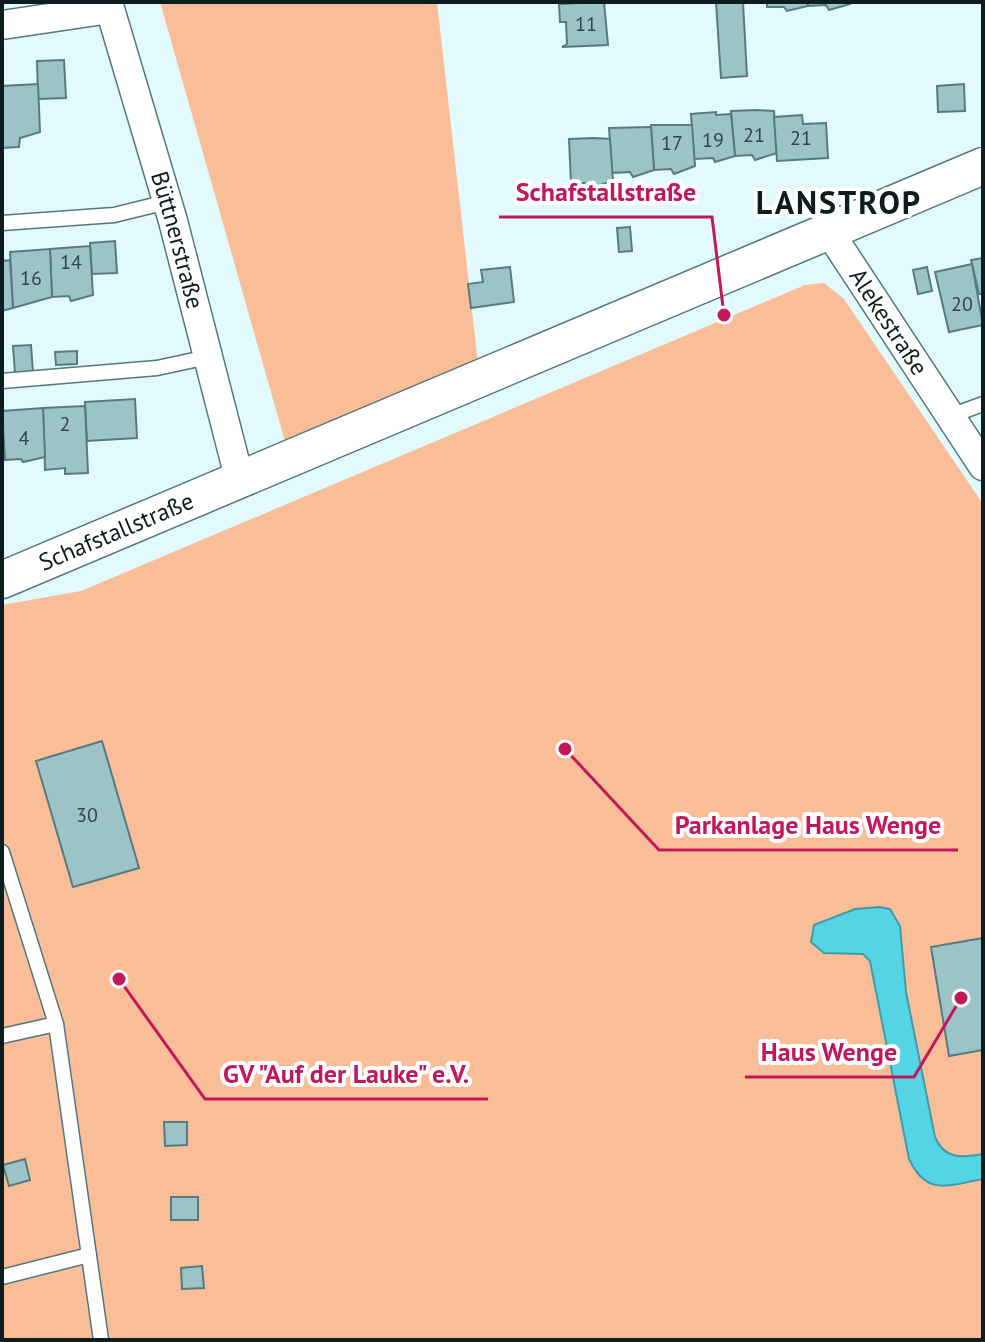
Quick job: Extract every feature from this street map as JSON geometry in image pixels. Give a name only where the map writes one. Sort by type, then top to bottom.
[{"type":"street","points":[[2,25],[109,5]]},
{"type":"street","name":"Büttnerstraße","points":[[109,5],[167,202],[240,481]]},
{"type":"street","name":"Schafstallstraße","points":[[2,580],[983,166]]},
{"type":"street","name":"Alekestraße","points":[[828,230],[983,466]]},
{"type":"lane","points":[[2,223],[114,215],[167,202]]},
{"type":"lane","points":[[2,381],[157,368],[208,357]]},
{"type":"lane","points":[[950,416],[983,404]]},
{"type":"lane","points":[[2,852],[56,1024],[101,1340]]},
{"type":"lane","points":[[2,1036],[56,1024]]},
{"type":"lane","points":[[2,1277],[89,1255]]},
{"type":"shaded area","points":[[160,2],[437,2],[479,372],[290,459]]},
{"type":"shaded area","points":[[824,283],[844,299],[983,504],[983,1340],[2,1340],[2,605],[81,591],[805,285]]},
{"type":"water","points":[[855,909],[890,909],[900,926],[906,992],[935,1137],[948,1153],[967,1156],[983,1154],[983,1179],[940,1186],[923,1179],[916,1171],[909,1159],[870,961],[863,954],[824,953],[811,942],[814,925]]},
{"type":"building","points":[[604,2],[608,45],[562,47],[567,44],[566,22],[560,22],[559,4]]},
{"type":"building","points":[[716,2],[743,2],[747,76],[721,78]]},
{"type":"building","points":[[767,2],[808,2],[808,6],[787,11],[784,7],[767,7]]},
{"type":"building","points":[[808,2],[850,4],[829,10],[826,5],[808,6]]},
{"type":"building","points":[[64,60],[66,98],[38,99],[37,61]]},
{"type":"building","points":[[38,84],[40,132],[20,138],[19,147],[2,148],[2,86]]},
{"type":"building","points":[[964,84],[965,111],[938,112],[937,86]]},
{"type":"building","points":[[731,111],[774,111],[777,153],[755,160],[752,155],[735,156]]},
{"type":"building","points":[[716,112],[716,115],[731,114],[735,156],[715,162],[713,158],[694,159],[691,114]]},
{"type":"building","points":[[802,115],[803,124],[826,123],[828,158],[777,161],[774,117]]},
{"type":"building","points":[[651,125],[692,125],[695,166],[674,174],[671,169],[654,170]]},
{"type":"building","points":[[651,127],[654,170],[633,177],[630,172],[612,173],[609,128]]},
{"type":"building","points":[[569,139],[610,139],[613,181],[591,188],[588,183],[571,183]]},
{"type":"building","points":[[630,227],[632,251],[619,252],[617,228]]},
{"type":"building","points":[[115,241],[117,273],[92,274],[90,243]]},
{"type":"building","points":[[90,246],[93,295],[71,301],[69,296],[52,297],[50,249]]},
{"type":"building","points":[[50,249],[52,297],[13,308],[10,252]]},
{"type":"building","points":[[983,258],[983,294],[979,294],[971,260]]},
{"type":"building","points":[[10,260],[13,308],[2,311],[2,261]]},
{"type":"building","points":[[972,264],[983,325],[949,332],[935,272]]},
{"type":"building","points":[[510,267],[514,302],[471,308],[468,284],[483,282],[481,270]]},
{"type":"building","points":[[927,267],[932,291],[918,294],[913,270]]},
{"type":"building","points":[[31,345],[33,372],[15,373],[13,346]]},
{"type":"building","points":[[77,351],[77,364],[56,365],[55,352]]},
{"type":"building","points":[[135,399],[137,438],[87,441],[85,402]]},
{"type":"building","points":[[85,406],[88,473],[65,474],[65,468],[45,470],[43,408]]},
{"type":"building","points":[[43,408],[45,457],[23,462],[21,459],[5,460],[2,411]]},
{"type":"building","points":[[102,741],[139,868],[73,887],[36,761]]},
{"type":"building","points":[[983,938],[983,1050],[949,1056],[931,947]]},
{"type":"building","points":[[164,1122],[187,1122],[187,1145],[165,1146]]},
{"type":"building","points":[[25,1159],[30,1180],[9,1186],[3,1165]]},
{"type":"building","points":[[171,1197],[198,1197],[198,1220],[171,1220]]},
{"type":"building","points":[[202,1266],[204,1288],[182,1289],[181,1268]]},
{"type":"place","name":"Schafstallstraße","points":[[724,315]]},
{"type":"place","name":"Parkanlage Haus Wenge","points":[[565,749]]},
{"type":"place","name":"GV \"Auf der Lauke\" e.V.","points":[[119,979]]},
{"type":"place","name":"Haus Wenge","points":[[961,998]]},
{"type":"district","name":"LANSTROP","points":[[839,203]]}]
